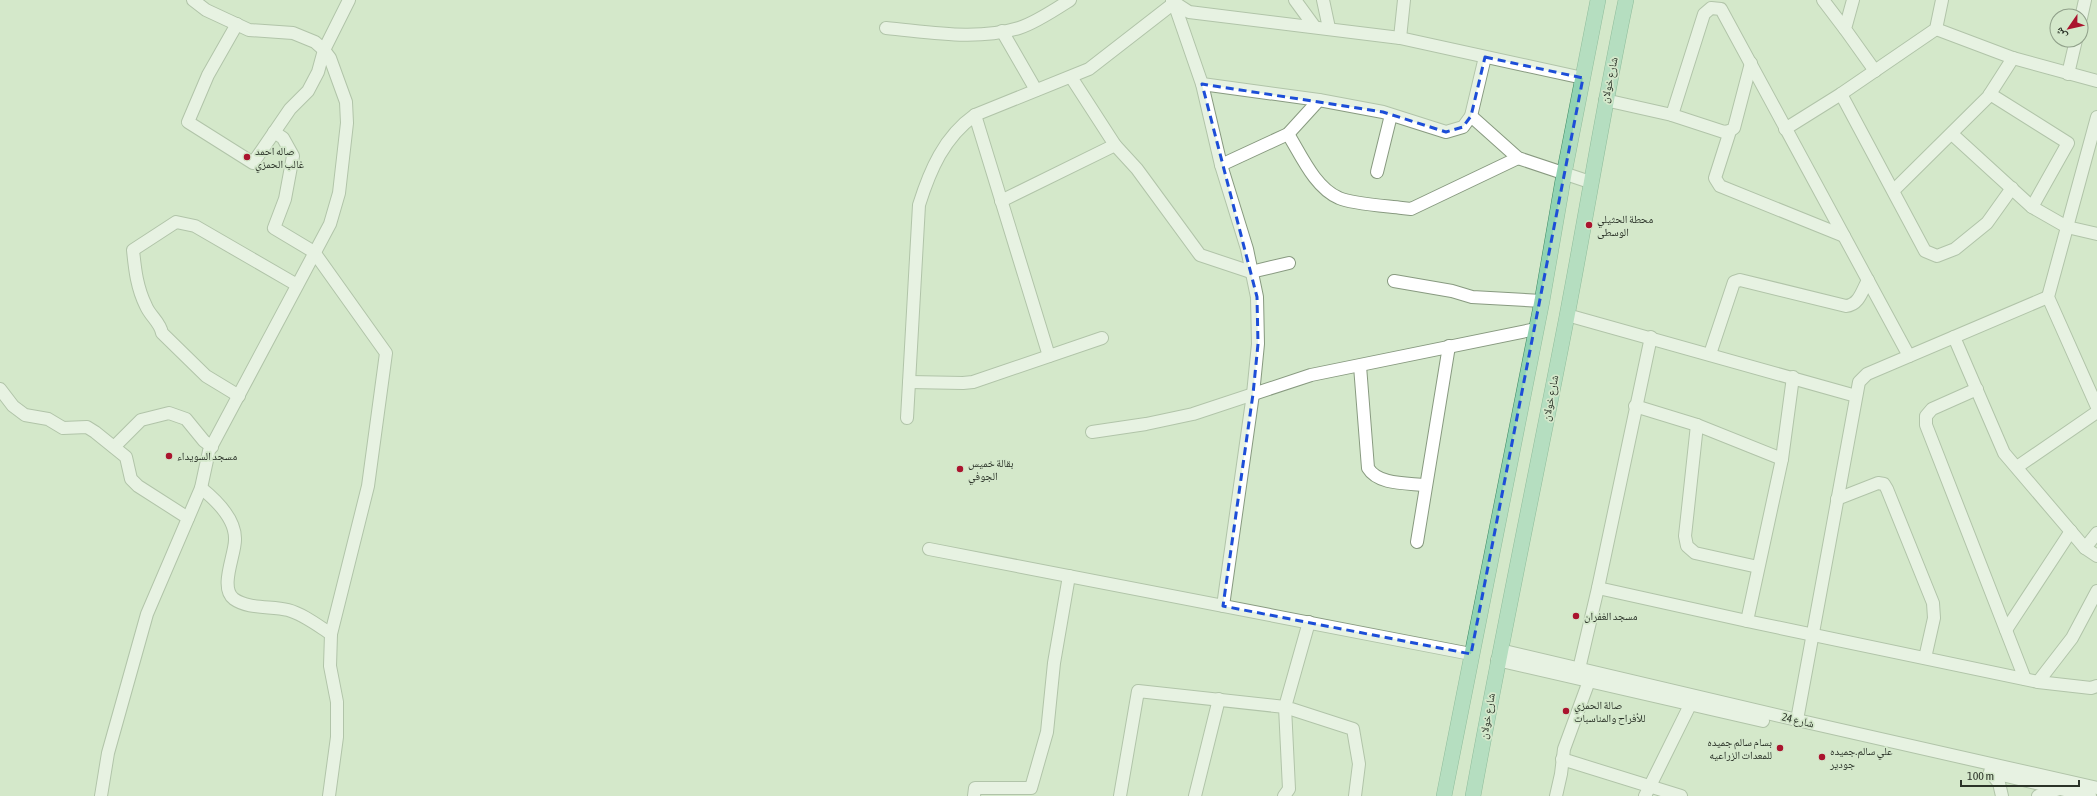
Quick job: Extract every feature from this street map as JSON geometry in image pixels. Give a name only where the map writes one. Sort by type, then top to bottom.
[{"type":"main road","points":[[1444,796],[1542,301],[1564,174],[1598,0]]},
{"type":"main road","name":"شارع خولان","points":[[1473,796],[1499,655],[1567,315],[1605,100],[1626,0]]},
{"type":"street","points":[[101,796],[108,753],[147,614],[201,488],[204,471],[212,447],[330,224],[339,193],[348,123],[346,102],[330,58],[315,42],[293,33],[249,30],[206,10],[193,0]]},
{"type":"street","points":[[237,24],[208,75],[188,122],[253,163],[290,109],[308,90],[318,72],[324,50],[349,0]]},
{"type":"street","points":[[886,28],[952,34],[984,35],[1020,27],[1070,0]]},
{"type":"street","points":[[1295,0],[1314,26]]},
{"type":"street","points":[[1323,0],[1329,28]]},
{"type":"street","points":[[1400,38],[1404,0]]},
{"type":"street","points":[[1823,0],[1875,71]]},
{"type":"street","points":[[1845,29],[1853,0]]},
{"type":"street","points":[[1785,129],[1841,94],[1936,29],[1942,0]]},
{"type":"street","points":[[1172,2],[1189,12],[1314,26],[1400,38],[1583,78]]},
{"type":"street","points":[[907,418],[918,205],[925,185],[940,153],[951,136],[975,115],[1089,69],[1172,2]]},
{"type":"street","points":[[1172,2],[1202,84],[1221,165],[1247,250],[1257,297],[1258,344],[1253,394],[1222,606]]},
{"type":"street","points":[[1672,115],[1704,14],[1710,8],[1721,10],[1751,62],[1785,129],[1909,356]]},
{"type":"street","points":[[1936,29],[2013,58],[2097,81]]},
{"type":"street","points":[[1002,31],[1036,90]]},
{"type":"street","points":[[2068,74],[2074,48]]},
{"type":"street","points":[[1202,84],[1319,100],[1391,115],[1446,132],[1463,127],[1471,116],[1485,57]]},
{"type":"street","points":[[1894,190],[1952,134],[1990,94],[2013,58]]},
{"type":"street","points":[[1751,62],[1734,128],[1730,131],[1715,178],[1720,186],[1844,236]]},
{"type":"street","points":[[1071,77],[1115,145],[1137,169],[1200,255],[1252,272],[1289,263]]},
{"type":"street","points":[[1841,94],[1894,190],[1925,251],[1937,256],[1955,249],[1988,223],[2012,188]]},
{"type":"street","points":[[1990,94],[2068,143],[2032,207]]},
{"type":"street","points":[[1221,165],[1288,134],[1319,100]]},
{"type":"street","points":[[1605,100],[1672,115],[1724,132],[1730,131]]},
{"type":"street","points":[[975,115],[1049,356]]},
{"type":"street","points":[[1377,172],[1391,115]]},
{"type":"street","points":[[1471,116],[1518,158],[1590,182]]},
{"type":"street","points":[[2097,118],[2091,161],[2067,227],[2048,297],[2097,407]]},
{"type":"street","points":[[274,132],[283,138],[293,156],[285,199],[274,228],[314,252],[386,353],[368,486],[331,634],[330,666],[337,702],[338,737],[329,796]]},
{"type":"street","points":[[1288,134],[1316,179],[1329,193],[1340,199],[1402,208],[1411,208],[1518,158]]},
{"type":"street","points":[[1952,134],[2032,207],[2067,227],[2097,234]]},
{"type":"street","points":[[1001,201],[1115,145]]},
{"type":"street","points":[[239,396],[206,376],[162,333],[160,326],[146,306],[137,284],[133,250],[176,222],[195,226],[297,285]]},
{"type":"street","points":[[1710,354],[1734,282],[1740,280],[1846,306],[1857,302],[1868,280]]},
{"type":"street","points":[[1394,281],[1472,296],[1542,301]]},
{"type":"street","points":[[1796,720],[1859,382],[1867,374],[2048,297]]},
{"type":"street","points":[[1567,315],[1651,337],[1856,396]]},
{"type":"street","points":[[1092,432],[1146,424],[1193,414],[1311,375],[1536,329]]},
{"type":"street","points":[[1579,669],[1598,588],[1635,406],[1651,337]]},
{"type":"street","points":[[1954,337],[2004,453],[2085,548],[2097,556]]},
{"type":"street","points":[[909,382],[973,382],[1102,338]]},
{"type":"street","points":[[1417,542],[1425,485],[1449,346]]},
{"type":"street","points":[[1360,366],[1368,468],[1372,475],[1380,479],[1425,485]]},
{"type":"street","points":[[1747,621],[1782,459],[1793,378]]},
{"type":"street","points":[[0,389],[13,406],[25,415],[48,418],[62,428],[87,427],[126,457],[132,479],[138,486],[188,518]]},
{"type":"street","points":[[1977,389],[1932,409],[1926,416],[1926,425],[2025,680]]},
{"type":"street","points":[[1635,406],[1697,425],[1782,459]]},
{"type":"street","points":[[2016,467],[2097,412]]},
{"type":"street","points":[[114,447],[141,420],[169,413],[186,419],[204,441],[212,447]]},
{"type":"street","points":[[1697,425],[1685,536],[1687,546],[1696,553],[1758,567]]},
{"type":"street","points":[[1837,499],[1878,483],[1884,484],[1888,489],[1933,603],[1934,618],[1925,658]]},
{"type":"street","points":[[201,488],[216,500],[231,523],[236,540],[227,579],[233,599],[243,604],[288,610],[305,618],[331,634]]},
{"type":"street","points":[[2006,630],[2071,531]]},
{"type":"street","points":[[2085,548],[2097,533]]},
{"type":"street","points":[[929,549],[1471,654]]},
{"type":"street","points":[[974,796],[975,788],[1031,788],[1046,732],[1054,664],[1069,576]]},
{"type":"street","points":[[1598,588],[2025,680],[2090,688],[2097,686]]},
{"type":"street","points":[[2038,682],[2072,638],[2097,591]]},
{"type":"street","points":[[1284,796],[1289,789],[1285,707],[1309,622]]},
{"type":"street","name":"شارع 24","points":[[1499,655],[1579,669],[1692,700],[2062,788],[2090,796]]},
{"type":"street","name":"شارع 24","points":[[1499,655],[1589,681],[1796,720],[2097,788]]},
{"type":"street","points":[[1556,796],[1561,774],[1564,749],[1589,681]]},
{"type":"street","points":[[1120,796],[1138,691],[1285,707],[1352,729],[1359,764],[1354,796]]},
{"type":"street","points":[[1195,796],[1219,699]]},
{"type":"street","points":[[1647,791],[1692,700]]},
{"type":"street","points":[[1562,759],[1647,791],[1681,796]]},
{"type":"street","points":[[1990,772],[1999,783],[2002,796]]},
{"type":"street","points":[[2038,796],[2062,788]]},
{"type":"highlighted area","points":[[1485,57],[1583,78],[1471,654],[1223,606],[1253,394],[1258,344],[1257,297],[1202,84],[1383,112],[1446,132],[1463,127],[1471,116]]},
{"type":"place","name":"صاله احمد غالب الحمزي","points":[[247,157]]},
{"type":"place","name":"محطة الحثيلي الوسطى","points":[[1589,225]]},
{"type":"place","name":"مسجد السويداء","points":[[169,456]]},
{"type":"place","name":"بقالة خميس الجوفي","points":[[960,469]]},
{"type":"place","name":"مسجد الغفران","points":[[1576,616]]},
{"type":"place","name":"صالة الحمزي للأفراح والمناسبات","points":[[1566,711]]},
{"type":"place","name":"بسام سالم جميده للمعدات الزراعيه","points":[[1780,748]]},
{"type":"place","name":"علي سالم.جميده جودير","points":[[1822,757]]}]
